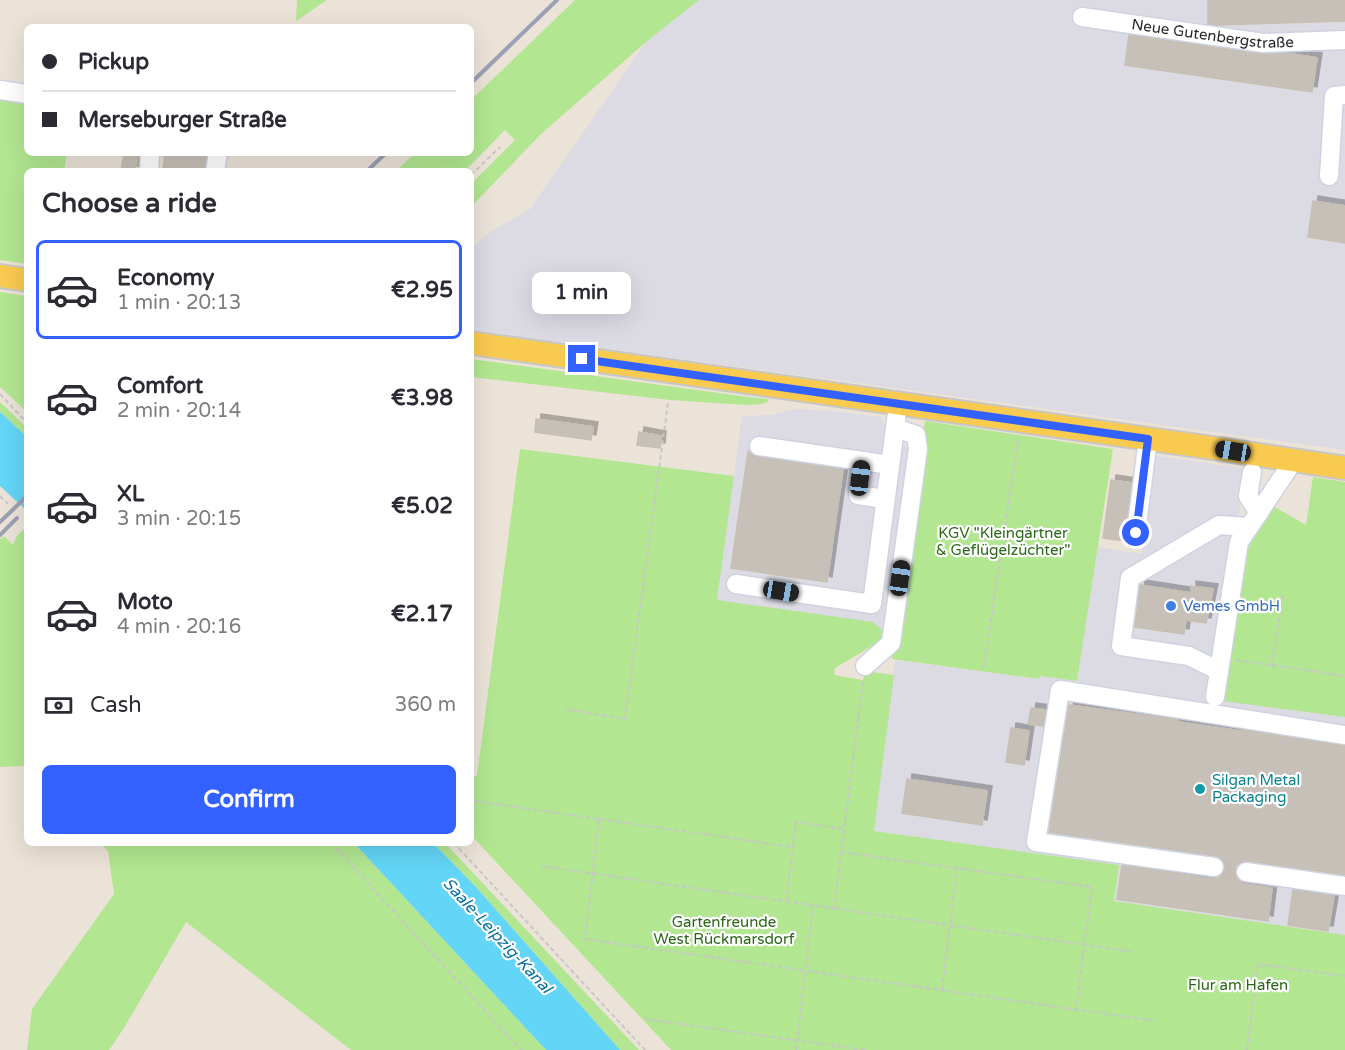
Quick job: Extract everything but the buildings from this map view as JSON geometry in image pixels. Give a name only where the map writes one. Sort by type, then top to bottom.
[{"type":"main road","points":[[0,276],[24,280]]},
{"type":"main road","points":[[474,343],[1345,468]]},
{"type":"street","name":"Neue Gutenbergstraße","points":[[1082,17],[1263,43],[1345,40]]},
{"type":"street","points":[[0,90],[24,94]]},
{"type":"street","points":[[1329,176],[1334,96],[1345,95]]},
{"type":"street","points":[[736,584],[872,604],[898,404]]},
{"type":"street","points":[[865,666],[891,643],[918,449],[916,435],[895,428]]},
{"type":"street","points":[[1136,533],[1148,439]]},
{"type":"street","points":[[759,447],[890,465]]},
{"type":"street","points":[[1215,697],[1239,542],[1294,460]]},
{"type":"street","points":[[862,461],[858,495],[885,499]]},
{"type":"street","points":[[1252,472],[1248,496],[1254,520]]},
{"type":"street","points":[[1220,664],[1190,656],[1122,646],[1130,578],[1219,525],[1254,520]]},
{"type":"street","points":[[1214,867],[1036,842],[1060,690],[1345,735]]},
{"type":"street","points":[[1246,872],[1345,886]]},
{"type":"path","points":[[474,172],[500,147]]},
{"type":"path","points":[[0,394],[24,420]]},
{"type":"path","points":[[564,709],[625,719],[669,403]]},
{"type":"path","points":[[984,667],[1021,421]]},
{"type":"path","points":[[0,496],[8,504]]},
{"type":"path","points":[[1272,666],[1283,592]]},
{"type":"path","points":[[1220,664],[1272,666],[1345,676]]},
{"type":"path","points":[[834,909],[865,666]]},
{"type":"path","points":[[474,801],[793,847]]},
{"type":"path","points":[[599,819],[585,939],[1156,1021]]},
{"type":"path","points":[[786,902],[796,822],[844,829]]},
{"type":"path","points":[[334,846],[521,1050]]},
{"type":"path","points":[[457,846],[645,1050]]},
{"type":"path","points":[[841,852],[1092,887],[1076,1009]]},
{"type":"path","points":[[541,866],[1135,952]]},
{"type":"path","points":[[942,990],[957,868]]},
{"type":"path","points":[[796,1050],[813,906]]},
{"type":"path","points":[[1247,1050],[1258,963],[1345,976]]},
{"type":"path","points":[[645,1019],[865,1050]]},
{"type":"shaded area","points":[[699,0],[1345,0],[1345,450],[474,330],[474,245],[490,232],[530,209],[646,42]]},
{"type":"shaded area","points":[[795,409],[881,417],[885,426],[884,442],[914,446],[889,636],[717,600],[742,416],[772,415]]},
{"type":"shaded area","points":[[1152,455],[1246,469],[1210,698],[1345,717],[1345,935],[1114,901],[1119,866],[874,831],[895,660],[1038,679],[1039,676],[1077,681],[1098,547],[1142,554]]},
{"type":"green space","points":[[297,0],[327,0],[296,21]]},
{"type":"green space","points":[[575,0],[699,0],[646,42],[540,135],[474,204],[474,181],[515,140],[505,130],[468,168],[399,168],[412,156],[474,156],[474,97]]},
{"type":"green space","points":[[0,100],[24,104],[24,156],[66,156],[64,168],[24,168],[24,264],[0,260]]},
{"type":"green space","points":[[0,292],[24,296],[24,409],[0,387]]},
{"type":"green space","points":[[474,359],[769,399],[762,404],[747,405],[670,400],[474,377]]},
{"type":"green space","points":[[0,402],[24,425],[24,434],[0,412]]},
{"type":"green space","name":"KGV \"Kleingärtner & Geflügelzüchter\"","points":[[925,421],[1113,449],[1077,681],[1040,676],[1039,679],[892,659]]},
{"type":"green space","name":"Gartenfreunde West Rückmarsdorf","points":[[520,449],[734,476],[717,600],[873,622],[889,636],[835,668],[834,675],[863,680],[865,671],[894,675],[874,831],[1119,865],[1114,901],[1345,935],[1345,1050],[671,1050],[474,838],[474,776],[477,776]]},
{"type":"green space","points":[[1313,477],[1345,482],[1345,717],[1223,701],[1246,551],[1273,506],[1306,525]]},
{"type":"green space","points":[[24,529],[24,766],[0,767],[0,539],[4,536],[13,545],[17,536]]},
{"type":"green space","points":[[104,846],[357,846],[546,1050],[351,1050],[186,922],[109,1050],[27,1050],[32,1009],[114,894],[108,851]]},
{"type":"green space","points":[[436,846],[448,846],[639,1050],[620,1050],[475,886]]},
{"type":"water","points":[[0,412],[24,434],[24,508],[0,486]]},
{"type":"water","name":"Saale-Leipzig-Kanal","points":[[357,846],[436,846],[475,886],[620,1050],[546,1050]]},
{"type":"tunnel","points":[[1214,867],[1246,872]]},
{"type":"railway","points":[[474,80],[557,0]]},
{"type":"railway","points":[[370,168],[383,156]]},
{"type":"railway","points":[[0,522],[24,499]]},
{"type":"railway","points":[[0,535],[17,518]]},
{"type":"place","name":"Vemes GmbH","points":[[1171,606]]},
{"type":"place","name":"Silgan Metal Packaging","points":[[1200,789]]},
{"type":"route","points":[[582,359],[1148,439],[1136,533]]},
{"type":"park label","name":"Flur am Hafen","points":[[1238,985]]}]
